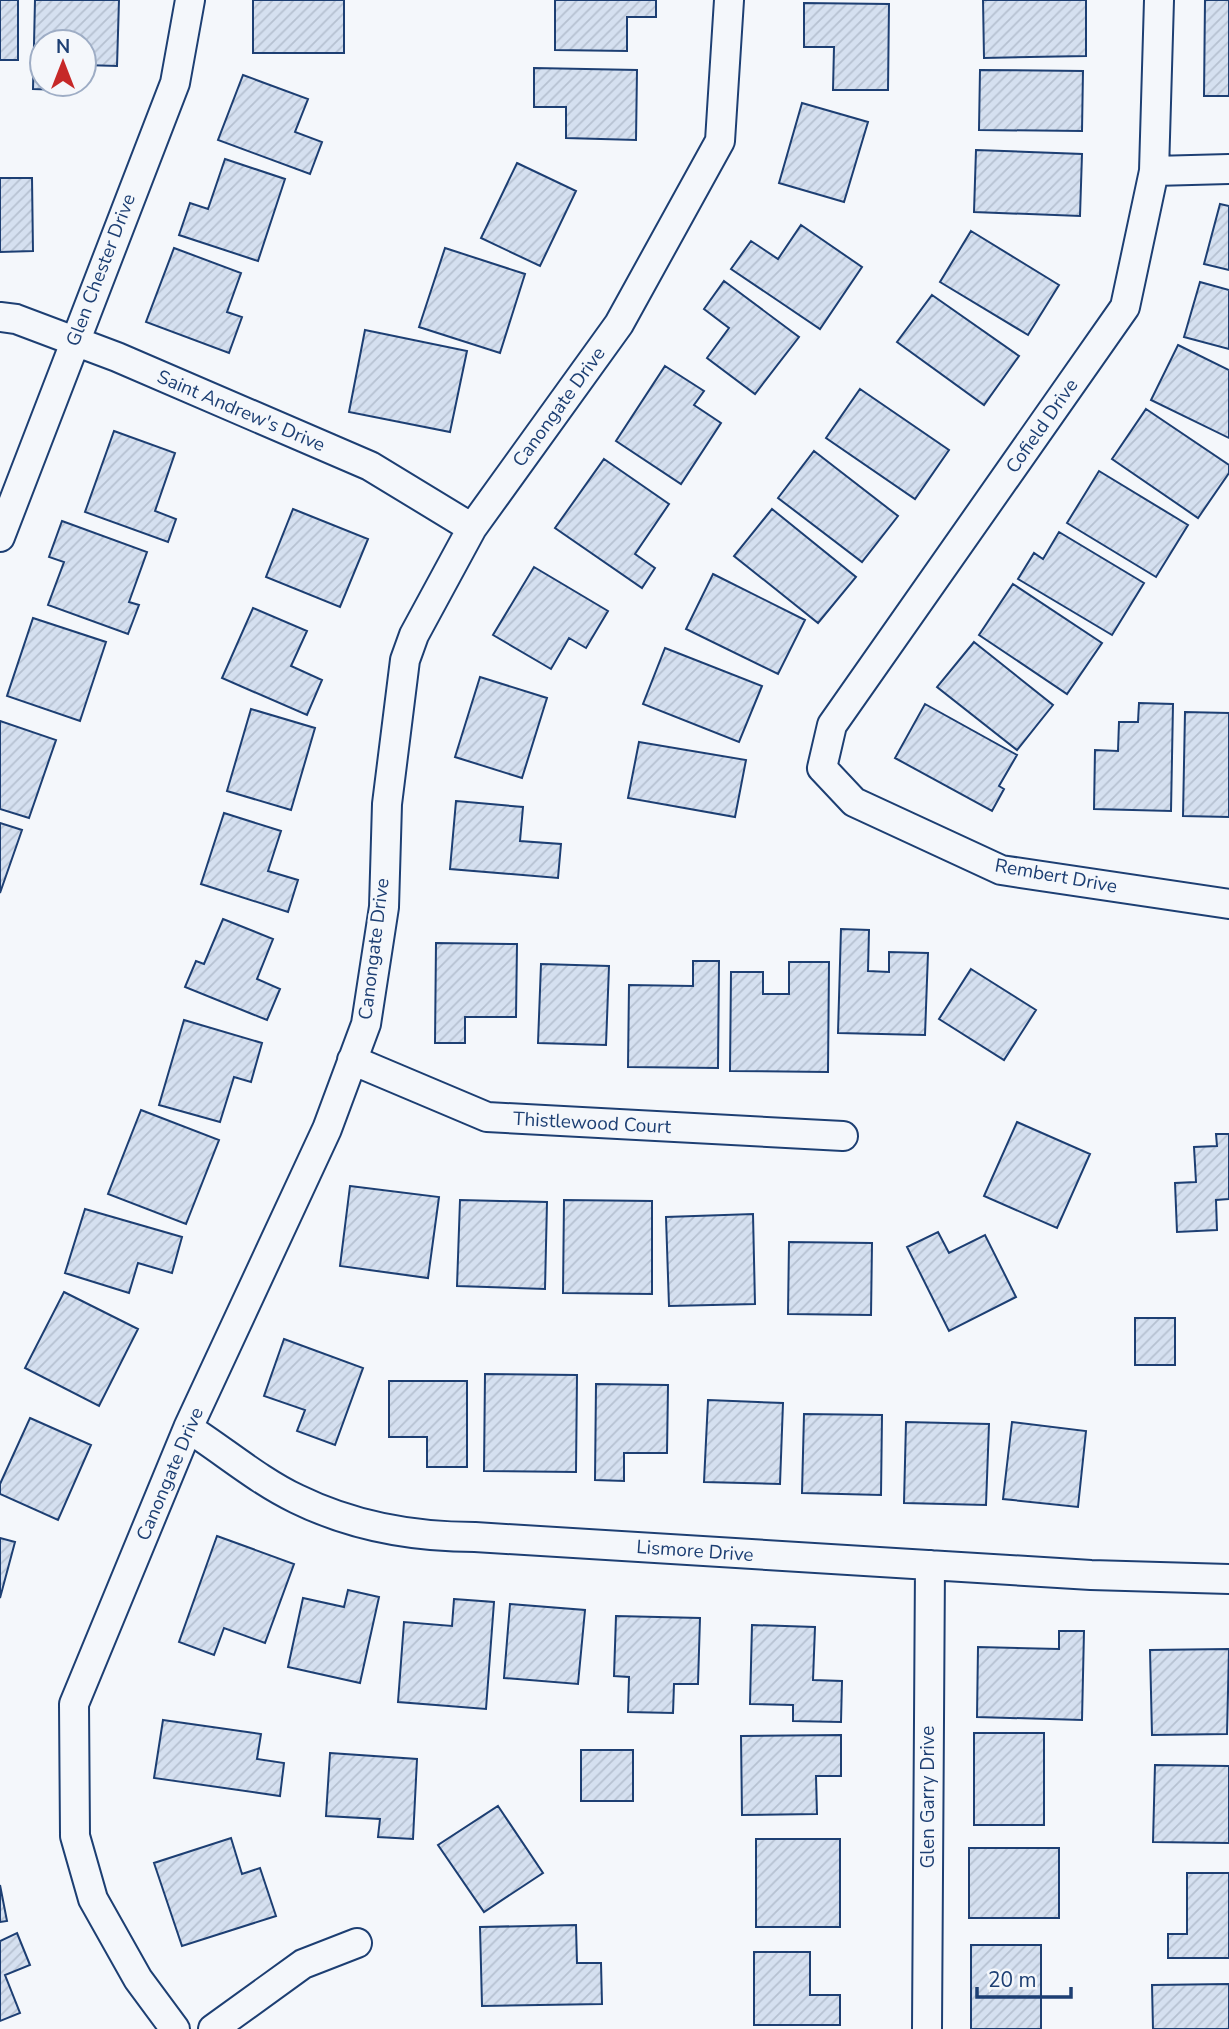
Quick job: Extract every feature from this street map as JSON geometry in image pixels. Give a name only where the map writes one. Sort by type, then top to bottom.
[{"type":"street","name":"Glen Chester Drive","points":[[0,537],[73,341],[175,83],[190,0]]},
{"type":"street","name":"Canongate Drive","points":[[175,2029],[138,1979],[93,1899],[75,1836],[74,1704],[188,1428],[327,1129],[366,1024],[384,907],[387,804],[405,660],[414,635],[472,528],[619,324],[720,141],[729,0]]},
{"type":"street","name":"Cofield Drive","points":[[854,802],[822,768],[832,725],[1125,307],[1154,170],[1159,0]]},
{"type":"street","points":[[1154,170],[1229,169]]},
{"type":"street","name":"Saint Andrew's Drive","points":[[0,317],[16,319],[73,341],[370,466],[472,528]]},
{"type":"street","name":"Rembert Drive","points":[[854,802],[1001,870],[1229,905]]},
{"type":"street","name":"Thistlewood Court","points":[[352,1060],[487,1117],[843,1136]]},
{"type":"street","name":"Lismore Drive","points":[[188,1428],[295,1499],[335,1516],[426,1537],[475,1537],[1091,1575],[1229,1579]]},
{"type":"street","name":"Glen Garry Drive","points":[[927,2029],[930,1565]]},
{"type":"street","points":[[213,2029],[303,1964],[358,1943]]},
{"type":"building","points":[[0,0],[18,0],[18,60],[0,60]]},
{"type":"building","points":[[35,0],[119,0],[117,66],[98,65],[98,28],[34,28]]},
{"type":"building","points":[[253,0],[344,0],[344,53],[253,53]]},
{"type":"building","points":[[555,0],[656,0],[656,17],[627,17],[627,51],[555,50]]},
{"type":"building","points":[[983,0],[1086,0],[1086,56],[984,58]]},
{"type":"building","points":[[1205,0],[1229,0],[1229,96],[1204,96]]},
{"type":"building","points":[[804,3],[889,4],[888,90],[833,90],[834,47],[804,47]]},
{"type":"building","points":[[534,68],[637,70],[636,140],[566,138],[566,107],[534,107]]},
{"type":"building","points":[[980,70],[1083,71],[1082,131],[979,130]]},
{"type":"building","points":[[243,75],[308,99],[295,132],[322,142],[310,174],[218,140]]},
{"type":"building","points":[[802,103],[868,122],[844,202],[779,183]]},
{"type":"building","points":[[976,150],[1082,154],[1080,216],[974,212]]},
{"type":"building","points":[[225,159],[285,179],[258,261],[179,235],[190,203],[208,209]]},
{"type":"building","points":[[517,163],[576,191],[540,266],[481,238]]},
{"type":"building","points":[[0,178],[32,178],[33,251],[0,252]]},
{"type":"building","points":[[1220,204],[1229,206],[1229,270],[1204,264]]},
{"type":"building","points":[[801,225],[862,267],[820,329],[731,269],[751,241],[778,259]]},
{"type":"building","points":[[971,231],[1059,285],[1028,335],[940,282]]},
{"type":"building","points":[[174,248],[241,273],[227,312],[242,317],[229,353],[146,322]]},
{"type":"building","points":[[445,248],[525,274],[500,353],[419,327]]},
{"type":"building","points":[[724,281],[799,337],[755,394],[707,358],[729,328],[704,309]]},
{"type":"building","points":[[1200,282],[1229,290],[1229,349],[1184,337]]},
{"type":"building","points":[[932,295],[1019,356],[984,405],[897,342]]},
{"type":"building","points":[[365,330],[467,351],[450,432],[349,412]]},
{"type":"building","points":[[1178,345],[1229,370],[1229,438],[1151,400]]},
{"type":"building","points":[[665,366],[704,391],[694,405],[721,423],[681,484],[616,441]]},
{"type":"building","points":[[860,389],[949,450],[915,499],[826,438]]},
{"type":"building","points":[[1146,409],[1229,465],[1229,473],[1198,518],[1112,459]]},
{"type":"building","points":[[114,431],[175,453],[155,511],[176,519],[168,542],[85,512]]},
{"type":"building","points":[[814,451],[898,516],[862,562],[778,498]]},
{"type":"building","points":[[604,459],[669,504],[635,554],[655,568],[642,588],[555,528]]},
{"type":"building","points":[[1099,471],[1188,525],[1156,577],[1067,523]]},
{"type":"building","points":[[293,509],[368,539],[340,607],[266,577]]},
{"type":"building","points":[[772,509],[856,577],[818,623],[734,556]]},
{"type":"building","points":[[62,521],[147,552],[129,602],[139,605],[128,634],[48,605],[64,562],[49,557]]},
{"type":"building","points":[[1059,532],[1144,583],[1112,635],[1018,579],[1034,553],[1043,559]]},
{"type":"building","points":[[534,567],[608,611],[586,648],[569,638],[551,669],[493,635]]},
{"type":"building","points":[[713,574],[805,620],[778,674],[686,629]]},
{"type":"building","points":[[1013,584],[1102,643],[1067,694],[979,635]]},
{"type":"building","points":[[253,608],[307,631],[291,666],[322,680],[307,715],[222,678]]},
{"type":"building","points":[[33,618],[106,642],[80,721],[7,696]]},
{"type":"building","points":[[974,642],[1053,705],[1017,750],[937,687]]},
{"type":"building","points":[[665,648],[762,686],[739,742],[643,704]]},
{"type":"building","points":[[480,677],[547,698],[522,778],[455,757]]},
{"type":"building","points":[[1139,703],[1173,704],[1171,811],[1094,809],[1095,750],[1118,751],[1119,722],[1138,722]]},
{"type":"building","points":[[925,704],[1017,755],[999,786],[1004,789],[992,811],[895,758]]},
{"type":"building","points":[[251,709],[315,728],[291,810],[227,791]]},
{"type":"building","points":[[1185,712],[1229,713],[1229,817],[1183,816]]},
{"type":"building","points":[[0,721],[56,740],[29,818],[0,809]]},
{"type":"building","points":[[639,742],[746,760],[735,817],[628,798]]},
{"type":"building","points":[[456,801],[523,807],[520,841],[561,844],[558,878],[450,869]]},
{"type":"building","points":[[224,813],[281,831],[268,871],[298,880],[288,912],[201,884]]},
{"type":"building","points":[[0,823],[22,830],[0,893]]},
{"type":"building","points":[[223,919],[273,939],[257,979],[280,989],[267,1020],[185,987],[196,961],[204,964]]},
{"type":"building","points":[[841,929],[869,930],[868,971],[889,972],[889,952],[928,953],[925,1035],[838,1033]]},
{"type":"building","points":[[436,943],[517,944],[516,1017],[465,1017],[465,1043],[435,1043]]},
{"type":"building","points":[[693,961],[719,961],[718,1068],[628,1067],[629,985],[693,986]]},
{"type":"building","points":[[789,962],[829,962],[828,1072],[730,1071],[731,972],[763,972],[763,994],[789,994]]},
{"type":"building","points":[[541,964],[609,966],[606,1045],[538,1043]]},
{"type":"building","points":[[971,969],[1036,1010],[1004,1060],[939,1019]]},
{"type":"building","points":[[184,1020],[262,1043],[251,1082],[234,1077],[220,1122],[159,1105]]},
{"type":"building","points":[[141,1110],[219,1140],[186,1224],[108,1194]]},
{"type":"building","points":[[1017,1122],[1090,1154],[1057,1228],[984,1196]]},
{"type":"building","points":[[1216,1134],[1229,1134],[1229,1199],[1216,1200],[1217,1230],[1177,1232],[1175,1183],[1196,1182],[1194,1147],[1217,1146]]},
{"type":"building","points":[[350,1186],[439,1197],[428,1278],[340,1266]]},
{"type":"building","points":[[460,1200],[547,1202],[545,1289],[457,1286]]},
{"type":"building","points":[[564,1200],[652,1201],[652,1294],[563,1293]]},
{"type":"building","points":[[85,1209],[182,1237],[172,1273],[138,1263],[129,1293],[65,1273]]},
{"type":"building","points":[[753,1214],[755,1304],[669,1306],[666,1217]]},
{"type":"building","points":[[938,1232],[949,1253],[985,1235],[1016,1297],[949,1331],[907,1247]]},
{"type":"building","points":[[789,1242],[872,1243],[871,1315],[788,1314]]},
{"type":"building","points":[[64,1292],[138,1329],[99,1406],[25,1368]]},
{"type":"building","points":[[1135,1318],[1175,1318],[1175,1365],[1135,1365]]},
{"type":"building","points":[[284,1339],[363,1368],[335,1445],[297,1431],[305,1410],[264,1396]]},
{"type":"building","points":[[485,1374],[577,1375],[576,1472],[484,1471]]},
{"type":"building","points":[[389,1381],[467,1381],[467,1467],[427,1467],[427,1437],[389,1437]]},
{"type":"building","points":[[596,1384],[668,1385],[667,1453],[624,1453],[624,1481],[595,1480]]},
{"type":"building","points":[[708,1400],[783,1403],[780,1484],[704,1482]]},
{"type":"building","points":[[804,1414],[882,1415],[881,1495],[802,1493]]},
{"type":"building","points":[[30,1418],[91,1445],[58,1520],[0,1494],[0,1484]]},
{"type":"building","points":[[906,1422],[989,1424],[986,1505],[904,1503]]},
{"type":"building","points":[[1012,1422],[1086,1431],[1078,1507],[1003,1499]]},
{"type":"building","points":[[217,1536],[294,1564],[265,1643],[224,1628],[214,1655],[179,1642]]},
{"type":"building","points":[[0,1538],[15,1542],[0,1598]]},
{"type":"building","points":[[348,1590],[379,1597],[360,1683],[288,1667],[303,1598],[344,1607]]},
{"type":"building","points":[[454,1599],[494,1602],[486,1709],[398,1702],[404,1622],[452,1626]]},
{"type":"building","points":[[510,1604],[585,1610],[578,1684],[504,1678]]},
{"type":"building","points":[[616,1616],[700,1618],[698,1684],[674,1684],[673,1713],[628,1712],[629,1677],[614,1676]]},
{"type":"building","points":[[752,1625],[815,1627],[813,1680],[842,1681],[841,1722],[793,1721],[793,1705],[750,1704]]},
{"type":"building","points":[[1059,1631],[1084,1631],[1082,1720],[977,1717],[978,1647],[1059,1649]]},
{"type":"building","points":[[1229,1649],[1227,1734],[1152,1735],[1150,1650]]},
{"type":"building","points":[[163,1720],[261,1734],[257,1759],[284,1763],[280,1796],[154,1778]]},
{"type":"building","points":[[974,1733],[1044,1733],[1044,1825],[974,1825]]},
{"type":"building","points":[[841,1735],[841,1776],[816,1776],[817,1814],[742,1815],[741,1736]]},
{"type":"building","points":[[581,1750],[633,1750],[633,1801],[581,1801]]},
{"type":"building","points":[[330,1753],[417,1759],[413,1839],[378,1837],[380,1819],[326,1816]]},
{"type":"building","points":[[1155,1765],[1229,1766],[1229,1843],[1153,1842]]},
{"type":"building","points":[[498,1806],[543,1873],[484,1912],[438,1845]]},
{"type":"building","points":[[231,1838],[242,1874],[260,1868],[276,1916],[182,1946],[154,1863]]},
{"type":"building","points":[[756,1839],[840,1839],[840,1927],[756,1927]]},
{"type":"building","points":[[969,1848],[1059,1848],[1059,1918],[969,1918]]},
{"type":"building","points":[[1187,1873],[1229,1873],[1229,1958],[1168,1958],[1168,1934],[1187,1934]]},
{"type":"building","points":[[0,1885],[7,1921],[0,1922]]},
{"type":"building","points":[[576,1925],[577,1963],[601,1963],[602,2004],[482,2006],[480,1927]]},
{"type":"building","points":[[17,1933],[30,1965],[5,1975],[20,2013],[0,2021],[0,1941]]},
{"type":"building","points":[[971,1945],[1041,1945],[1041,2029],[971,2029]]},
{"type":"building","points":[[754,1952],[810,1952],[810,1995],[840,1995],[840,2025],[754,2025]]},
{"type":"building","points":[[1229,1984],[1229,2029],[1153,2029],[1152,1985]]}]
